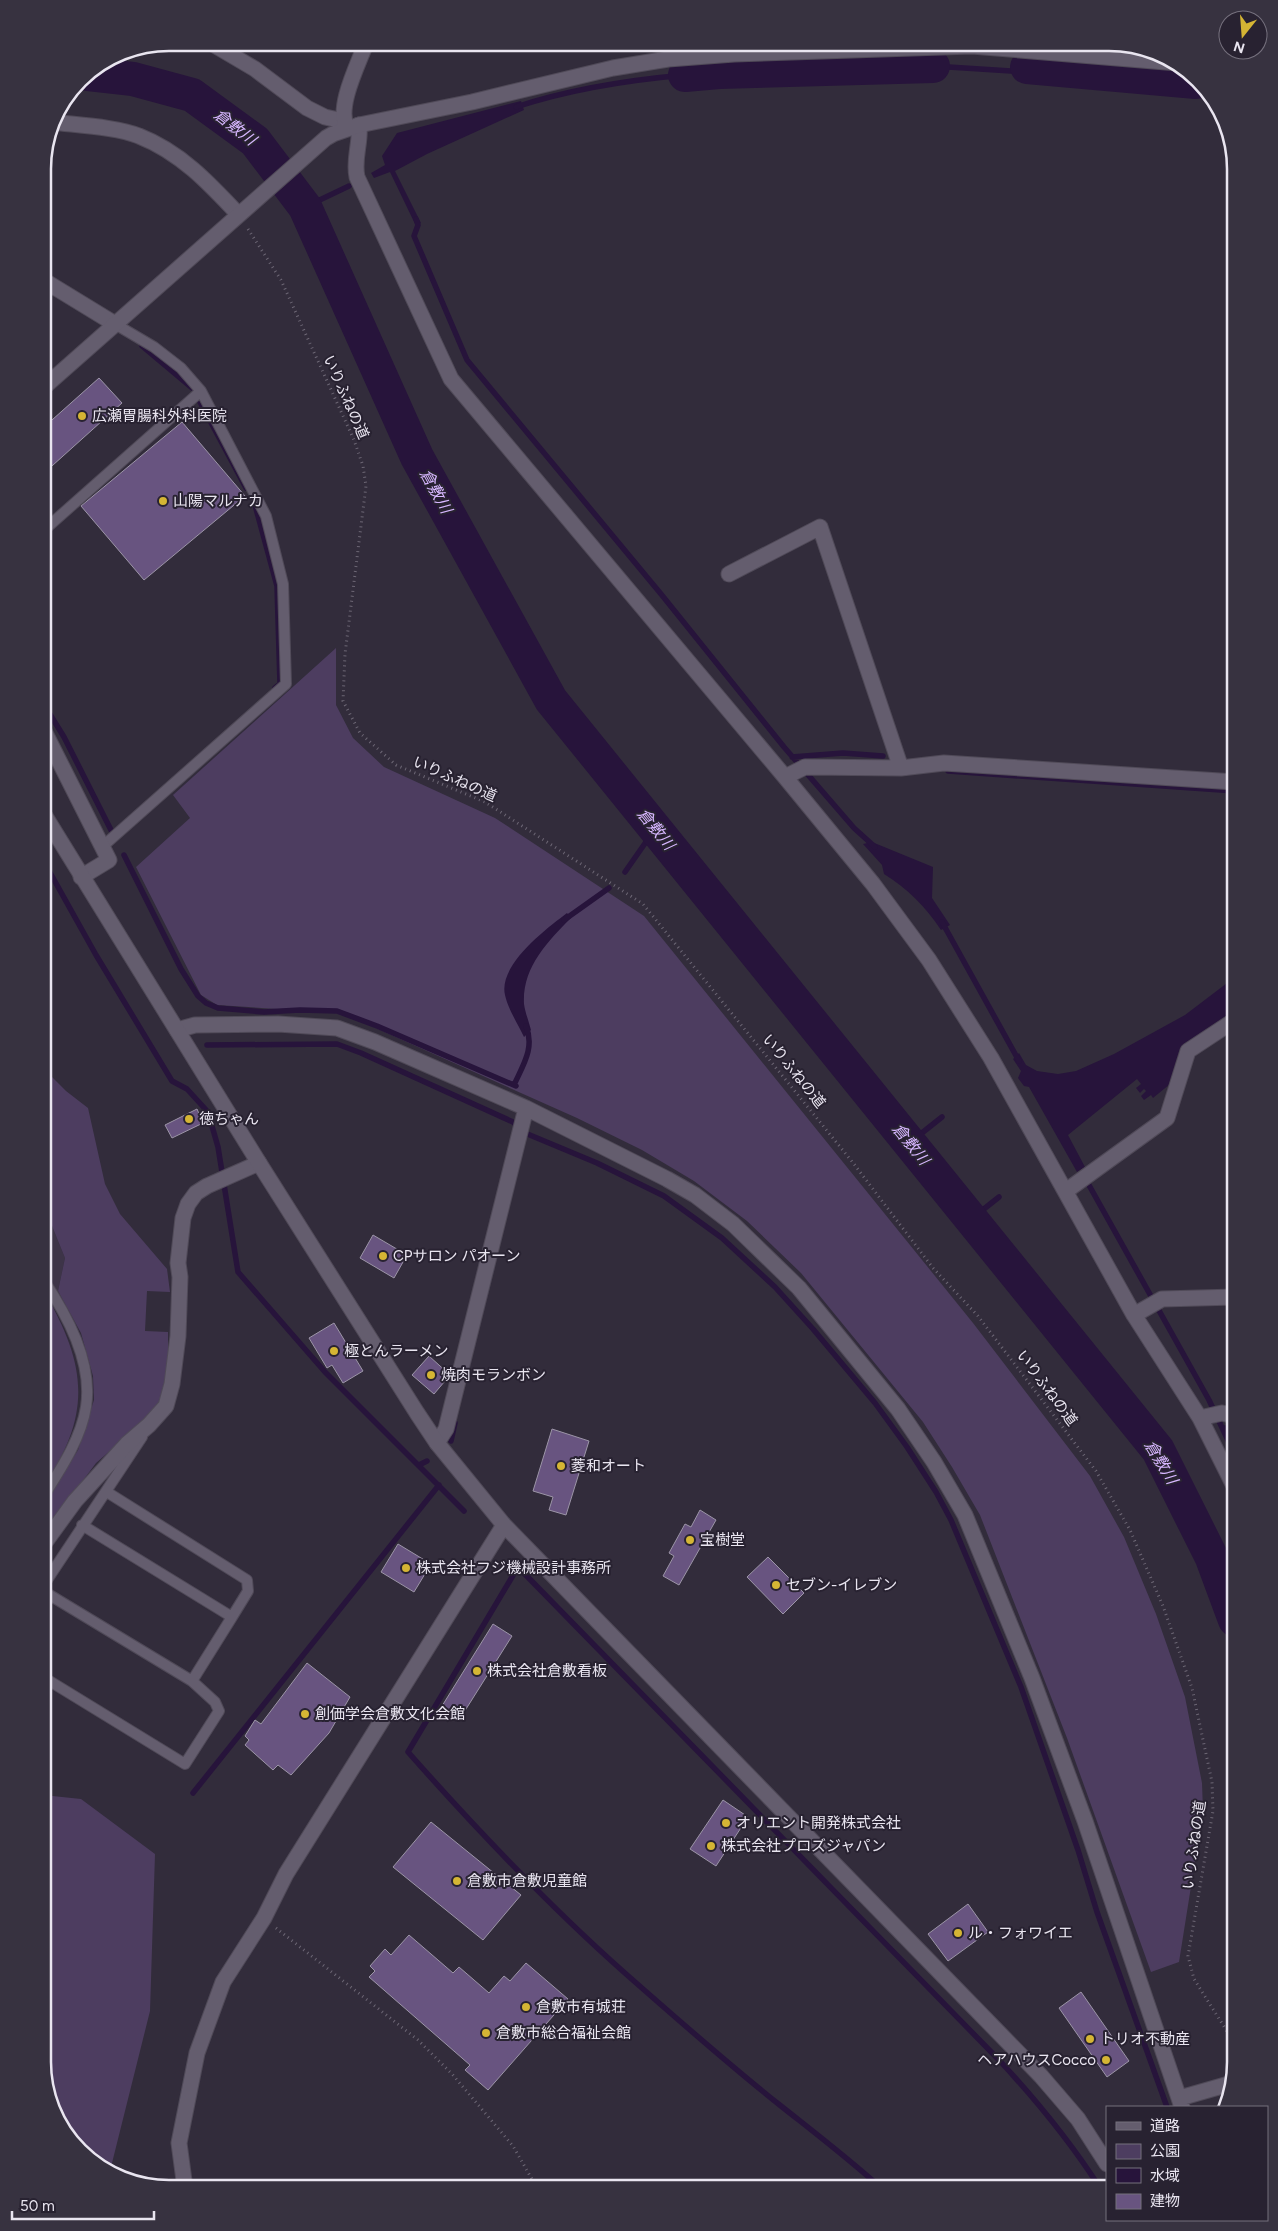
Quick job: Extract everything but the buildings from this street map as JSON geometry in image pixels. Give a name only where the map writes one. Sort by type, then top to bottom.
[{"type":"street","points":[[225,51],[255,69],[307,108],[325,117],[350,125],[360,136],[355,159],[357,177],[451,379],[795,772],[873,884],[930,960],[991,1058],[1134,1315],[1217,1415],[1227,1453]]},
{"type":"street","points":[[350,125],[346,98],[363,51]]},
{"type":"street","points":[[52,380],[326,138],[350,125],[472,102],[613,68],[668,60],[790,52]]},
{"type":"street","points":[[1059,52],[1156,61]]},
{"type":"street","points":[[60,123],[138,135],[168,150],[242,211]]},
{"type":"street","points":[[52,285],[115,324]]},
{"type":"street","points":[[728,574],[820,527],[901,768]]},
{"type":"street","points":[[52,746],[109,860],[81,877]]},
{"type":"street","points":[[795,772],[901,768],[944,763],[1227,781]]},
{"type":"street","points":[[52,828],[259,1162],[437,1443],[504,1525],[1041,2076],[1078,2119],[1106,2162]]},
{"type":"street","points":[[177,1030],[204,1024],[278,1024],[337,1028],[375,1042],[667,1179],[695,1195],[733,1224],[799,1288],[898,1409],[934,1462],[969,1524],[1032,1678],[1085,1821],[1181,2103],[1224,2086]]},
{"type":"street","points":[[1066,1191],[1167,1118],[1188,1052],[1227,1026]]},
{"type":"street","points":[[437,1443],[446,1429],[524,1112]]},
{"type":"street","points":[[51,1534],[75,1501],[127,1444],[150,1425],[166,1406],[172,1384],[178,1336],[180,1277],[178,1263],[182,1218],[188,1204],[196,1193],[259,1162]]},
{"type":"street","points":[[1134,1315],[1156,1302],[1227,1298]]},
{"type":"street","points":[[184,2179],[179,2143],[197,2053],[223,1982],[264,1918],[286,1874],[504,1525]]},
{"type":"lane","points":[[102,847],[286,684],[282,584],[266,516],[201,391],[181,368],[154,347],[115,324]]},
{"type":"lane","points":[[52,523],[201,391]]},
{"type":"lane","points":[[51,1291],[74,1335],[86,1376],[86,1407],[74,1443],[51,1482]]},
{"type":"lane","points":[[51,1573],[150,1425]]},
{"type":"lane","points":[[110,1494],[247,1580],[248,1591],[192,1681]]},
{"type":"lane","points":[[82,1525],[232,1617]]},
{"type":"lane","points":[[51,1596],[192,1681],[215,1702],[219,1711],[186,1764],[51,1683]]},
{"type":"path","name":"いりふねの道","points":[[242,211],[281,280],[354,440],[363,466],[366,486],[345,654],[343,701],[360,733],[396,765],[485,802],[644,904],[854,1164],[934,1268],[978,1316],[1096,1472],[1130,1530],[1163,1606],[1192,1688],[1212,1782],[1213,1811],[1188,1956],[1194,1978],[1227,2030]]},
{"type":"path","points":[[264,1918],[418,2040],[452,2074],[513,2146],[532,2179]]},
{"type":"shaded area","points":[[51,1225],[65,1258],[51,1322]]},
{"type":"green space","points":[[336,648],[336,705],[353,738],[384,767],[495,818],[644,916],[973,1323],[1090,1476],[1124,1537],[1156,1614],[1185,1697],[1202,1783],[1203,1811],[1179,1962],[1151,1972],[1067,1738],[980,1515],[923,1422],[801,1273],[747,1221],[694,1181],[642,1150],[577,1118],[369,1025],[337,1013],[217,1005],[201,995],[136,867],[190,818],[173,795]]},
{"type":"green space","points":[[52,1077],[66,1091],[88,1108],[105,1184],[120,1214],[167,1269],[170,1292],[147,1291],[145,1331],[168,1332],[168,1362],[163,1400],[147,1419],[96,1463],[51,1523],[51,1493],[78,1450],[94,1400],[93,1376],[81,1333],[58,1291],[65,1258],[51,1225]]},
{"type":"green space","points":[[51,1305],[69,1342],[76,1366],[78,1389],[77,1412],[70,1436],[51,1473]]},
{"type":"green space","points":[[51,1796],[81,1799],[155,1854],[150,2011],[112,2165],[91,2151],[71,2128],[57,2100],[54,2085],[51,2062]]},
{"type":"water","points":[[521,101],[524,110],[427,154],[395,171],[421,223],[416,226],[390,172],[374,178],[371,173],[385,165],[382,156],[397,133]]},
{"type":"water","points":[[872,842],[933,867],[932,898],[950,925],[941,930],[916,899],[884,874],[882,865],[863,844]]},
{"type":"water","points":[[567,913],[571,918],[545,946],[527,979],[524,991],[524,1004],[531,1030],[524,1037],[506,1000],[505,984],[509,972],[516,960],[536,938]]},
{"type":"water","points":[[1227,983],[1227,1018],[1207,1032],[1170,1084],[1153,1098],[1151,1095],[1144,1100],[1141,1096],[1146,1091],[1144,1089],[1140,1093],[1136,1088],[1141,1084],[1137,1079],[1068,1135],[1085,1167],[1077,1172],[1029,1087],[1024,1086],[1018,1078],[1021,1071],[1013,1059],[1019,1053],[1026,1065],[1037,1071],[1058,1074],[1076,1071],[1114,1054],[1185,1015]]},
{"type":"waterway","points":[[933,66],[1011,71],[1027,67]]},
{"type":"waterway","points":[[685,75],[719,72],[933,66]]},
{"type":"waterway","points":[[1027,67],[1188,81]]},
{"type":"waterway","name":"倉敷川","points":[[98,75],[133,79],[192,95],[255,141],[305,207],[417,457],[551,700],[1158,1450],[1212,1558],[1227,1598]]},
{"type":"waterway","points":[[516,107],[557,95],[600,86],[685,75]]},
{"type":"waterway","points":[[305,207],[349,186]]},
{"type":"waterway","points":[[416,219],[418,225],[414,236],[467,360],[661,594],[784,747],[854,828],[875,847]]},
{"type":"waterway","points":[[142,346],[192,388]]},
{"type":"waterway","points":[[200,402],[246,488]]},
{"type":"waterway","points":[[255,505],[277,586],[280,684],[275,688]]},
{"type":"waterway","points":[[52,717],[64,737],[113,834]]},
{"type":"waterway","points":[[792,757],[843,753],[883,756]]},
{"type":"waterway","points":[[948,771],[1227,790]]},
{"type":"waterway","points":[[625,872],[655,829]]},
{"type":"waterway","points":[[124,855],[181,969],[198,996],[206,1003],[218,1008],[264,1012],[300,1010],[337,1011],[377,1026],[516,1086]]},
{"type":"waterway","points":[[52,875],[96,955],[172,1081],[187,1089],[208,1112],[218,1147],[238,1272],[325,1372],[464,1511]]},
{"type":"waterway","points":[[564,920],[609,888]]},
{"type":"waterway","points":[[942,922],[1019,1061]]},
{"type":"waterway","points":[[514,1085],[529,1049],[526,1026]]},
{"type":"waterway","points":[[207,1045],[337,1044],[513,1122],[525,1133],[597,1163],[664,1196],[722,1238],[775,1287],[813,1329],[875,1403],[907,1447],[936,1492],[951,1520],[1021,1687],[1078,1850],[1097,1912],[1167,2106]]},
{"type":"waterway","points":[[908,1144],[942,1117]]},
{"type":"waterway","points":[[1085,1178],[1209,1400],[1227,1438]]},
{"type":"waterway","points":[[970,1220],[999,1197]]},
{"type":"waterway","points":[[451,1441],[455,1423]]},
{"type":"waterway","points":[[419,1465],[427,1461]]},
{"type":"waterway","points":[[193,1793],[439,1485]]},
{"type":"waterway","points":[[515,1563],[518,1567],[408,1752],[460,1810],[597,1948],[722,2058],[871,2180]]},
{"type":"waterway","points":[[518,1567],[999,2060],[1052,2122],[1095,2180]]},
{"type":"place","name":"広瀬胃腸科外科医院","points":[[82,416]]},
{"type":"place","name":"山陽マルナカ","points":[[163,501]]},
{"type":"place","name":"徳ちゃん","points":[[189,1119]]},
{"type":"place","name":"CPサロン パオーン","points":[[383,1256]]},
{"type":"place","name":"極とんラーメン","points":[[334,1351]]},
{"type":"place","name":"焼肉モランボン","points":[[431,1375]]},
{"type":"place","name":"菱和オート","points":[[561,1466]]},
{"type":"place","name":"宝樹堂","points":[[690,1540]]},
{"type":"place","name":"株式会社フジ機械設計事務所","points":[[406,1568]]},
{"type":"place","name":"セブン-イレブン","points":[[776,1585]]},
{"type":"place","name":"株式会社倉敷看板","points":[[477,1671]]},
{"type":"place","name":"創価学会倉敷文化会館","points":[[305,1714]]},
{"type":"place","name":"オリエント開発株式会社","points":[[726,1823]]},
{"type":"place","name":"株式会社プロズジャパン","points":[[711,1846]]},
{"type":"place","name":"倉敷市倉敷児童館","points":[[457,1881]]},
{"type":"place","name":"ル・フォワイエ","points":[[958,1933]]},
{"type":"place","name":"倉敷市有城荘","points":[[526,2007]]},
{"type":"place","name":"倉敷市総合福祉会館","points":[[486,2033]]},
{"type":"place","name":"トリオ不動産","points":[[1090,2039]]},
{"type":"place","name":"ヘアハウスCocco","points":[[1106,2060]]}]
